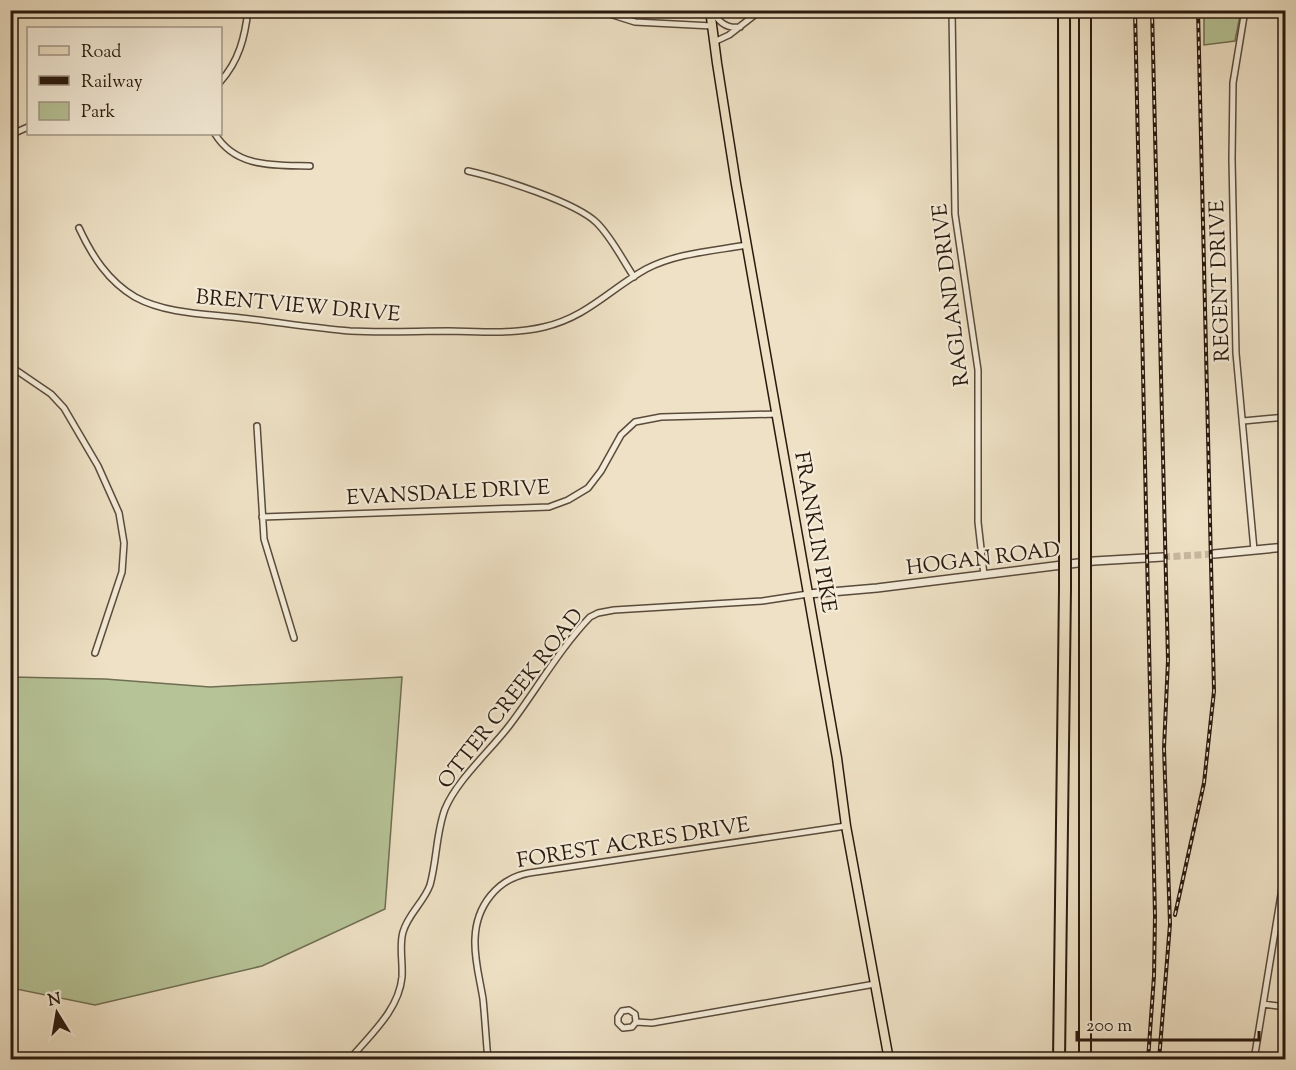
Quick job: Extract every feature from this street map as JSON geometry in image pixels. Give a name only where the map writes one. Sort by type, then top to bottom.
[{"type":"highway","points":[[1059,1059],[1065,589],[1064,10]]},
{"type":"highway","points":[[1085,10],[1085,1059]]},
{"type":"main road","name":"FRANKLIN PIKE","points":[[711,10],[714,42],[747,245],[837,758],[846,826],[889,1059]]},
{"type":"street","points":[[222,79],[234,62],[243,41],[248,10]]},
{"type":"street","points":[[597,10],[622,19],[646,23],[712,26]]},
{"type":"street","points":[[711,10],[718,20],[726,25],[734,28],[741,27]]},
{"type":"street","points":[[714,42],[741,27],[761,10]]},
{"type":"street","name":"RAGLAND DRIVE","points":[[952,10],[955,214],[978,370],[978,522],[984,575]]},
{"type":"street","name":"REGENT DRIVE","points":[[1245,10],[1234,71],[1232,138],[1235,329],[1254,550]]},
{"type":"street","points":[[10,135],[27,127]]},
{"type":"street","points":[[216,135],[226,148],[248,162],[310,166]]},
{"type":"street","points":[[468,171],[490,176],[548,197],[588,216],[602,229],[634,277]]},
{"type":"street","name":"BRENTVIEW DRIVE","points":[[79,228],[96,260],[111,278],[132,295],[152,304],[192,312],[353,331],[473,332],[537,328],[582,313],[634,277],[656,265],[683,256],[747,245]]},
{"type":"street","points":[[10,366],[51,394],[64,408],[98,466],[119,513],[124,543],[122,572],[95,653]]},
{"type":"street","name":"EVANSDALE DRIVE","points":[[262,517],[549,507],[568,500],[588,488],[601,471],[621,435],[635,422],[661,417],[777,414]]},
{"type":"street","points":[[1243,421],[1286,417]]},
{"type":"street","points":[[257,426],[266,547],[294,638]]},
{"type":"street","points":[[1214,554],[1286,547]]},
{"type":"street","name":"HOGAN ROAD","points":[[808,594],[877,588],[1094,561],[1163,557]]},
{"type":"street","name":"OTTER CREEK ROAD","points":[[349,1059],[384,1018],[398,994],[402,979],[400,946],[402,934],[406,923],[422,902],[428,889],[442,819],[450,799],[508,727],[586,621],[598,612],[614,609],[762,601],[808,594]]},
{"type":"street","name":"FOREST ACRES DRIVE","points":[[488,1059],[475,938],[488,900],[503,882],[529,873],[846,826]]},
{"type":"street","points":[[1254,1059],[1286,864]]},
{"type":"street","points":[[636,1022],[652,1023],[876,984]]},
{"type":"street","points":[[1263,1004],[1286,1007]]},
{"type":"green space","points":[[1204,11],[1241,11],[1235,41],[1204,45]]},
{"type":"green space","points":[[11,677],[105,679],[210,687],[402,677],[385,909],[262,966],[95,1005],[11,988]]},
{"type":"tunnel","points":[[1163,557],[1214,554]]},
{"type":"railway","points":[[1135,10],[1155,916],[1154,976],[1148,1060]]},
{"type":"railway","points":[[1152,10],[1168,660],[1164,748],[1170,924],[1159,1060]]},
{"type":"railway","points":[[1175,915],[1204,783],[1214,691],[1198,10]]}]
